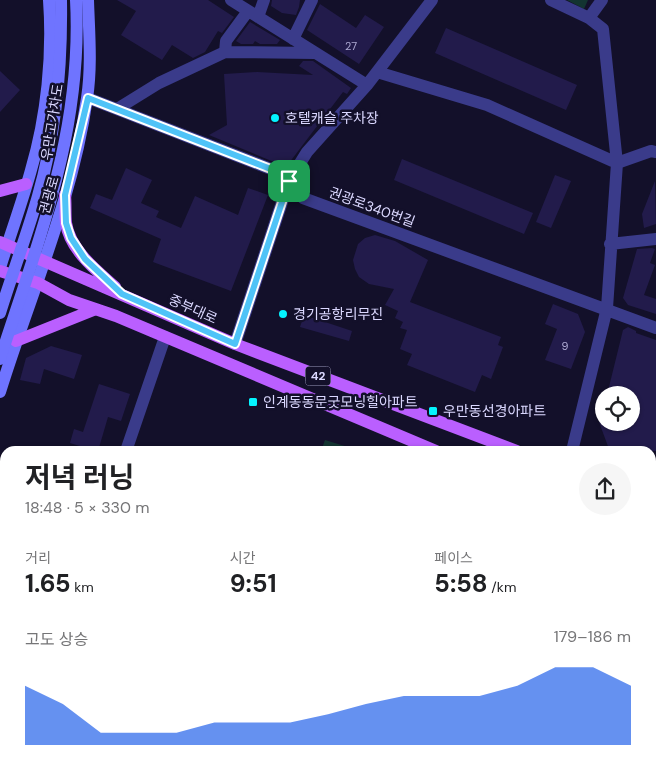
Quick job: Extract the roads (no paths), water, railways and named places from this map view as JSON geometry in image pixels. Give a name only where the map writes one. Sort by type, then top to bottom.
[{"type":"main road","points":[[0,191],[26,184]]},
{"type":"main road","points":[[65,195],[66,223],[71,238],[85,259],[122,294]]},
{"type":"main road","name":"중부대로","points":[[3,243],[235,344],[504,446]]},
{"type":"main road","name":"42","points":[[0,269],[38,283],[69,300],[166,337],[419,446]]},
{"type":"main road","points":[[16,341],[96,309]]},
{"type":"street","name":"권광로","points":[[0,269],[3,243],[32,169],[45,100],[51,29],[49,0]]},
{"type":"street","name":"우만고가차도","points":[[0,312],[38,197],[47,158],[57,102],[62,37],[61,0]]},
{"type":"street","name":"우만고가차도","points":[[0,359],[53,195],[64,150],[77,62],[76,0]]},
{"type":"street","name":"권광로","points":[[0,392],[16,341],[38,283],[65,195],[88,98],[88,0]]},
{"type":"street","points":[[230,0],[367,85]]},
{"type":"street","points":[[225,52],[226,41],[264,0]]},
{"type":"street","points":[[293,39],[312,0]]},
{"type":"street","points":[[235,344],[289,181],[307,152],[378,72],[432,0]]},
{"type":"street","points":[[551,0],[589,18],[603,29],[617,163],[607,308],[573,446]]},
{"type":"street","points":[[589,18],[602,0]]},
{"type":"street","points":[[117,110],[159,83],[225,52],[315,53]]},
{"type":"street","points":[[378,72],[487,104],[617,163],[654,148]]},
{"type":"street","name":"권광로340번길","points":[[88,98],[281,173],[303,198],[607,308],[656,328]]},
{"type":"street","points":[[610,244],[656,239]]},
{"type":"street","points":[[128,446],[166,337]]},
{"type":"place","name":"호텔캐슬 주차장","points":[[275,118]]},
{"type":"place","name":"경기공항리무진","points":[[283,314]]},
{"type":"place","name":"인계동동문굿모닝힐아파트","points":[[253,402]]},
{"type":"place","name":"우만동선경아파트","points":[[433,411]]}]
